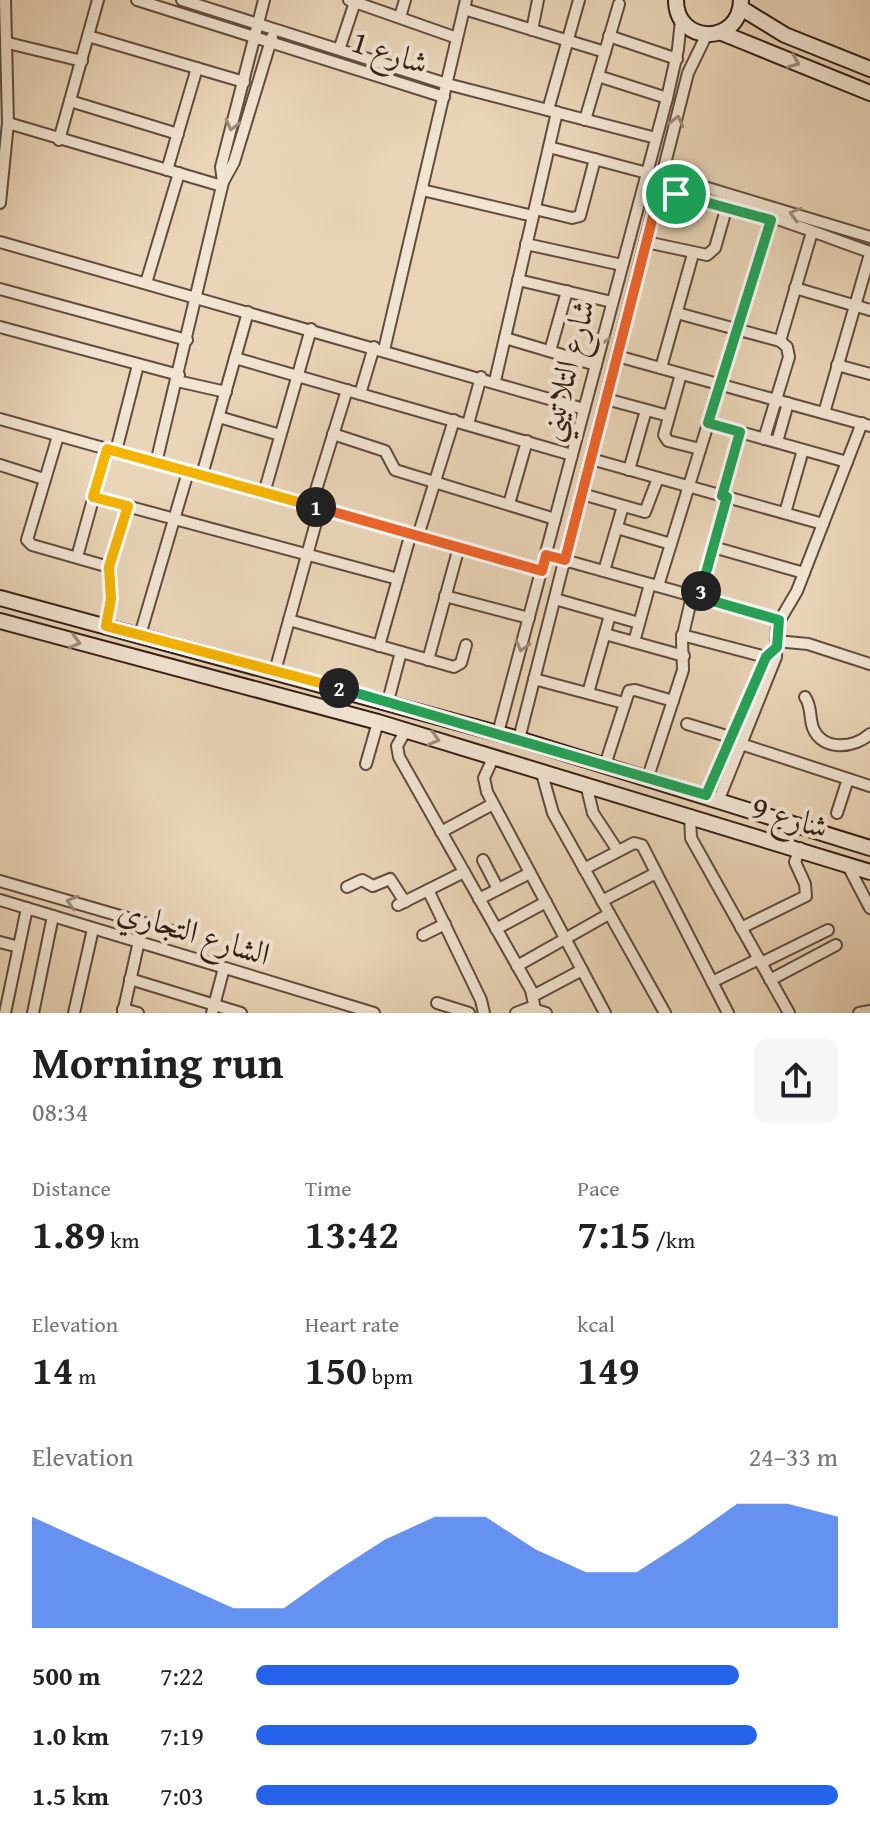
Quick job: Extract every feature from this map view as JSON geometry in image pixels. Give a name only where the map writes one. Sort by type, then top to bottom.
[{"type":"main road","points":[[662,0],[678,9],[695,32],[706,36],[722,33],[733,25],[741,4],[785,35],[870,69]]},
{"type":"main road","points":[[722,33],[870,93]]},
{"type":"main road","name":"شارع 9","points":[[0,598],[388,701],[648,777],[870,848]]},
{"type":"main road","points":[[22,628],[20,616],[28,606]]},
{"type":"main road","name":"شارع 9","points":[[0,621],[406,730],[800,848],[870,872]]},
{"type":"street","points":[[0,203],[8,123],[5,0]]},
{"type":"street","points":[[59,140],[98,0]]},
{"type":"street","name":"شارع 1","points":[[137,0],[444,97]]},
{"type":"street","name":"شارع 1","points":[[182,0],[212,4],[258,23],[447,84],[656,138]]},
{"type":"street","points":[[222,184],[221,167],[264,0]]},
{"type":"street","points":[[400,17],[405,0]]},
{"type":"street","points":[[532,30],[538,0]]},
{"type":"street","points":[[495,381],[549,147],[552,111],[579,0]]},
{"type":"street","points":[[340,47],[352,1],[457,38]]},
{"type":"street","points":[[585,120],[619,4]]},
{"type":"street","points":[[360,394],[379,349],[422,190],[465,5],[605,52]]},
{"type":"street","name":"شارع التلاتيني","points":[[498,733],[677,59],[678,9]]},
{"type":"street","points":[[156,463],[222,184],[234,162],[275,28]]},
{"type":"street","points":[[88,36],[244,82]]},
{"type":"street","points":[[609,36],[677,59]]},
{"type":"street","name":"شارع التلاتيني","points":[[519,739],[691,63],[706,36]]},
{"type":"street","points":[[8,43],[82,61]]},
{"type":"street","points":[[146,283],[173,172],[178,134],[197,68]]},
{"type":"street","points":[[598,76],[667,98]]},
{"type":"street","points":[[70,101],[178,134]]},
{"type":"street","points":[[8,123],[222,184]]},
{"type":"street","points":[[549,147],[647,173]]},
{"type":"street","points":[[422,190],[572,218],[580,216],[595,159]]},
{"type":"street","points":[[665,170],[680,178],[870,237]]},
{"type":"street","points":[[676,194],[680,178]]},
{"type":"street","points":[[659,193],[727,206],[870,253],[824,413]]},
{"type":"street","points":[[646,242],[704,256],[713,251],[727,206]]},
{"type":"street","points":[[634,642],[671,544],[771,220]]},
{"type":"street","points":[[780,341],[812,232]]},
{"type":"street","points":[[0,242],[495,381],[584,409]]},
{"type":"street","points":[[526,244],[622,265]]},
{"type":"street","points":[[661,368],[693,254]]},
{"type":"street","points":[[518,280],[612,302]]},
{"type":"street","points":[[795,288],[870,310]]},
{"type":"street","points":[[0,289],[187,340]]},
{"type":"street","points":[[550,351],[567,291]]},
{"type":"street","points":[[202,475],[248,312]]},
{"type":"street","points":[[677,313],[780,341],[787,347],[789,357],[764,439]]},
{"type":"street","points":[[0,327],[226,392]]},
{"type":"street","points":[[264,493],[311,329]]},
{"type":"street","points":[[505,338],[596,365]]},
{"type":"street","points":[[617,356],[866,424],[847,462],[804,573],[779,620],[776,657],[741,744],[712,797]]},
{"type":"street","points":[[235,358],[572,455]]},
{"type":"street","points":[[77,557],[93,497],[138,365]]},
{"type":"street","points":[[837,365],[870,374]]},
{"type":"street","points":[[681,374],[664,433],[666,440],[700,449]]},
{"type":"street","points":[[468,424],[481,377]]},
{"type":"street","points":[[275,671],[307,554],[333,434],[347,390]]},
{"type":"street","points":[[606,399],[669,416]]},
{"type":"street","points":[[777,442],[788,403]]},
{"type":"street","points":[[629,470],[646,410]]},
{"type":"street","points":[[219,417],[280,435]]},
{"type":"street","points":[[0,419],[542,571]]},
{"type":"street","points":[[379,646],[398,579],[435,482],[454,420]]},
{"type":"street","points":[[708,423],[847,462]]},
{"type":"street","points":[[648,777],[673,701],[684,656],[682,635],[713,547],[740,432]]},
{"type":"street","points":[[333,434],[385,451],[395,470],[555,519]]},
{"type":"street","points":[[58,436],[27,540],[32,545],[109,567]]},
{"type":"street","points":[[509,504],[527,441]]},
{"type":"street","points":[[785,513],[803,450]]},
{"type":"street","points":[[591,459],[823,524]]},
{"type":"street","points":[[0,465],[44,479]]},
{"type":"street","points":[[140,635],[188,472]]},
{"type":"street","points":[[582,494],[646,512],[658,478]]},
{"type":"street","points":[[93,497],[398,579]]},
{"type":"street","points":[[106,626],[111,599],[109,567],[128,506]]},
{"type":"street","points":[[604,571],[623,506]]},
{"type":"street","points":[[617,528],[671,544]]},
{"type":"street","points":[[428,660],[459,547]]},
{"type":"street","points":[[713,547],[804,573]]},
{"type":"street","points":[[546,555],[779,620]]},
{"type":"street","points":[[445,596],[529,618]]},
{"type":"street","points":[[555,599],[639,623]]},
{"type":"street","points":[[588,693],[610,615]]},
{"type":"street","points":[[289,620],[458,666],[466,645]]},
{"type":"street","points":[[605,634],[684,656]]},
{"type":"street","points":[[682,635],[766,657]]},
{"type":"street","points":[[712,797],[730,737],[766,657],[776,644]]},
{"type":"street","points":[[776,644],[808,644],[870,664]]},
{"type":"street","points":[[388,701],[401,652]]},
{"type":"street","points":[[534,679],[624,703]]},
{"type":"street","points":[[605,765],[624,703],[633,689],[673,701]]},
{"type":"street","points":[[805,697],[811,707],[813,729],[827,742],[851,744],[870,734]]},
{"type":"street","points":[[366,764],[378,722]]},
{"type":"street","points":[[687,724],[730,737]]},
{"type":"street","points":[[406,730],[398,741],[397,752],[540,1011]]},
{"type":"street","points":[[741,744],[870,786]]},
{"type":"street","points":[[494,756],[484,783],[493,804],[605,1013]]},
{"type":"street","points":[[541,770],[549,805],[665,1013]]},
{"type":"street","points":[[837,813],[848,779]]},
{"type":"street","points":[[586,784],[593,813],[618,851]]},
{"type":"street","points":[[441,832],[493,804]]},
{"type":"street","points":[[690,815],[691,838],[789,1013]]},
{"type":"street","points":[[584,869],[618,851],[640,844],[726,1010],[712,1013]]},
{"type":"street","points":[[741,928],[806,896],[805,884],[795,862],[800,848]]},
{"type":"street","points":[[483,860],[498,889]]},
{"type":"street","points":[[847,864],[870,908]]},
{"type":"street","points":[[347,887],[362,880],[373,886],[392,879],[402,903],[464,872]]},
{"type":"street","points":[[479,899],[530,873]]},
{"type":"street","points":[[602,901],[656,873]]},
{"type":"street","name":"الشارع التجاري","points":[[0,881],[189,936]]},
{"type":"street","points":[[428,890],[481,1000],[484,1013]]},
{"type":"street","name":"الشارع التجاري","points":[[0,900],[374,1013]]},
{"type":"street","points":[[496,929],[546,902]]},
{"type":"street","points":[[5,1013],[27,908]]},
{"type":"street","points":[[517,966],[609,914]]},
{"type":"street","points":[[33,1013],[53,916]]},
{"type":"street","points":[[138,1013],[123,1011],[143,923]]},
{"type":"street","points":[[423,935],[445,924]]},
{"type":"street","points":[[74,1013],[93,929]]},
{"type":"street","points":[[712,982],[828,930]]},
{"type":"street","points":[[0,942],[19,947]]},
{"type":"street","points":[[770,980],[836,945]]},
{"type":"street","points":[[214,1009],[224,968]]},
{"type":"street","points":[[533,996],[582,970]]},
{"type":"street","points":[[130,979],[214,1009],[241,1013]]},
{"type":"street","points":[[437,1003],[469,1013]]},
{"type":"street","points":[[516,1013],[526,1008],[540,1011]]},
{"type":"street","points":[[859,1013],[870,1011]]},
{"type":"route","points":[[659,193],[676,194],[771,220],[708,423],[740,432],[722,496],[727,497],[699,597],[779,620],[777,647],[771,649],[766,657],[706,795],[388,701],[106,626],[111,599],[109,567],[128,506],[93,497],[107,449],[542,571],[546,555],[565,560],[659,193]]}]
